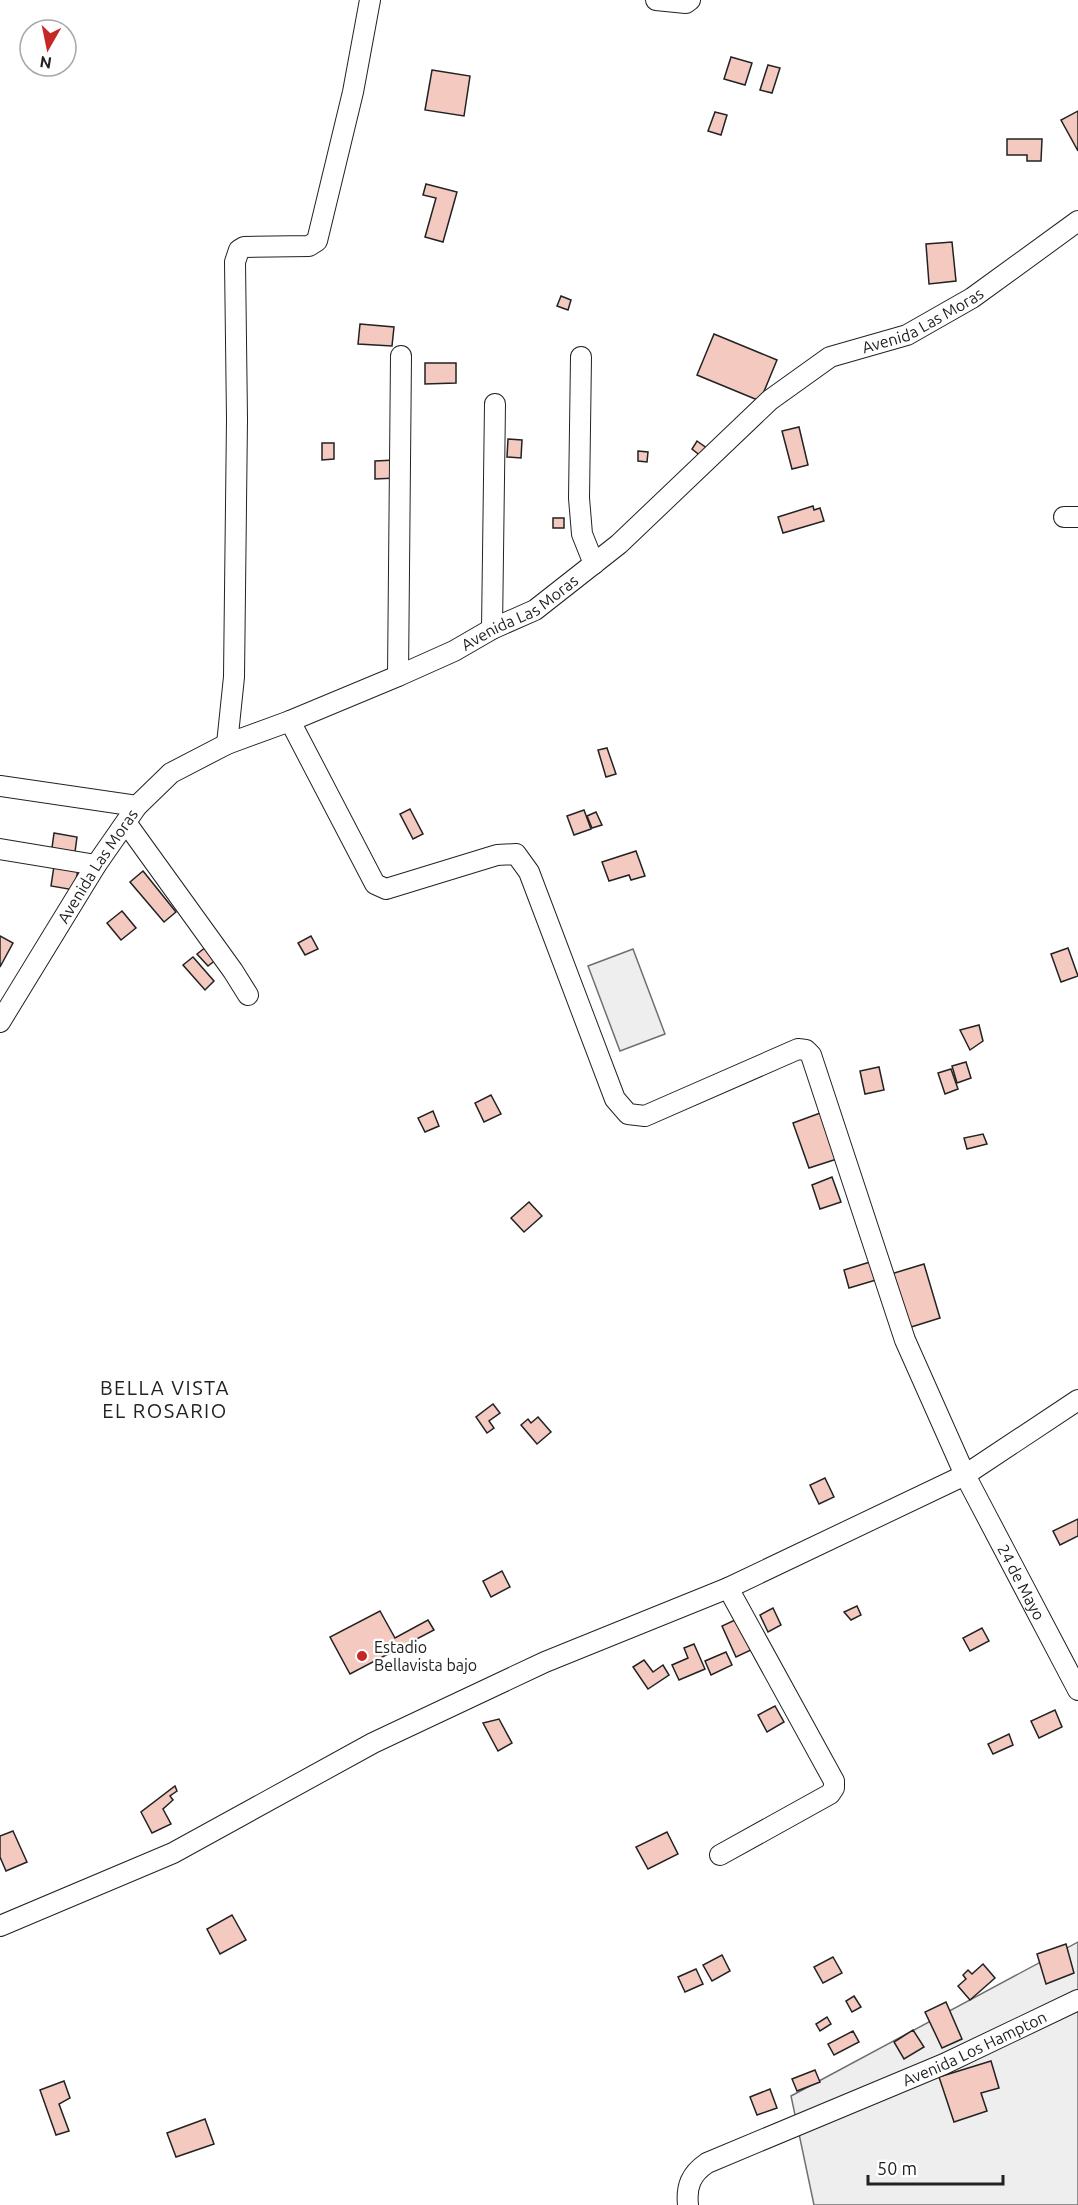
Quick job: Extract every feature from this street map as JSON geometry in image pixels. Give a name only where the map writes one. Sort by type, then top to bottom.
[{"type":"street","points":[[227,744],[234,677],[237,430],[236,262],[238,250],[244,247],[309,246],[316,241],[353,92],[370,0]]},
{"type":"street","points":[[656,0],[686,3],[690,0]]},
{"type":"street","name":"Avenida Las Moras","points":[[0,1022],[96,865],[127,824],[137,806],[171,773],[227,744],[290,721],[454,651],[492,629],[535,610],[619,544],[770,400],[830,357],[906,335],[972,298],[1078,221]]},
{"type":"street","points":[[398,676],[401,356]]},
{"type":"street","points":[[581,357],[579,498],[582,534],[594,564]]},
{"type":"street","points":[[492,629],[495,404]]},
{"type":"street","name":"24 de Mayo","points":[[290,721],[375,884],[386,889],[496,855],[516,855],[529,872],[615,1099],[628,1114],[645,1116],[798,1049],[806,1050],[811,1055],[905,1340],[965,1475],[1078,1690]]},
{"type":"street","points":[[0,786],[137,806]]},
{"type":"street","points":[[127,824],[248,995]]},
{"type":"street","points":[[0,849],[96,865]]},
{"type":"street","points":[[0,1926],[173,1853],[373,1743],[545,1662],[728,1588],[965,1475],[1078,1400]]},
{"type":"street","points":[[720,1856],[830,1794],[834,1788],[834,1782],[728,1588]]},
{"type":"street","name":"Avenida Los Hampton","points":[[688,2205],[688,2186],[691,2179],[707,2163],[944,2064],[1078,2000]]},
{"type":"shaded area","points":[[633,949],[665,1034],[620,1051],[588,966]]},
{"type":"shaded area","points":[[1078,1942],[1078,2205],[814,2205],[791,2096]]},
{"type":"building","points":[[731,57],[752,63],[745,85],[724,79]]},
{"type":"building","points":[[768,65],[780,68],[772,93],[760,90]]},
{"type":"building","points":[[432,70],[470,76],[464,116],[425,110]]},
{"type":"building","points":[[1078,111],[1078,151],[1061,120]]},
{"type":"building","points":[[715,112],[727,115],[721,135],[708,131]]},
{"type":"building","points":[[1007,139],[1042,139],[1041,161],[1027,161],[1027,155],[1007,155]]},
{"type":"building","points":[[426,184],[457,192],[443,242],[425,237],[436,198],[423,195]]},
{"type":"building","points":[[952,242],[956,281],[929,284],[926,244]]},
{"type":"building","points":[[561,296],[571,300],[568,310],[557,306]]},
{"type":"building","points":[[360,324],[394,327],[392,346],[358,344]]},
{"type":"building","points":[[714,334],[777,360],[760,401],[697,375]]},
{"type":"building","points":[[425,363],[456,363],[456,383],[425,384]]},
{"type":"building","points":[[799,427],[808,465],[792,469],[782,431]]},
{"type":"building","points":[[508,439],[522,440],[521,458],[507,457]]},
{"type":"building","points":[[697,441],[708,449],[702,457],[692,449]]},
{"type":"building","points":[[322,443],[334,443],[334,459],[322,460]]},
{"type":"building","points":[[638,451],[648,452],[647,462],[638,461]]},
{"type":"building","points":[[395,460],[396,478],[375,479],[375,461]]},
{"type":"building","points":[[813,506],[814,510],[820,508],[824,521],[783,533],[778,517]]},
{"type":"building","points":[[553,518],[564,518],[564,528],[553,528]]},
{"type":"building","points":[[607,748],[616,774],[606,777],[598,750]]},
{"type":"building","points":[[410,809],[423,834],[413,839],[400,814]]},
{"type":"building","points":[[584,810],[591,829],[574,835],[567,816]]},
{"type":"building","points":[[596,812],[602,825],[592,828],[587,816]]},
{"type":"building","points":[[54,833],[77,837],[75,852],[52,848]]},
{"type":"building","points":[[636,851],[645,876],[631,880],[629,875],[609,881],[602,862]]},
{"type":"building","points":[[54,866],[78,870],[74,890],[51,886]]},
{"type":"building","points":[[143,871],[176,912],[164,922],[130,882]]},
{"type":"building","points":[[122,911],[136,928],[121,940],[107,923]]},
{"type":"building","points":[[0,936],[13,943],[0,967]]},
{"type":"building","points":[[311,936],[318,949],[305,955],[298,943]]},
{"type":"building","points":[[206,947],[217,959],[208,966],[197,954]]},
{"type":"building","points":[[1068,948],[1078,976],[1061,982],[1051,954]]},
{"type":"building","points":[[193,957],[214,981],[205,990],[183,965]]},
{"type":"building","points":[[979,1025],[983,1041],[970,1050],[960,1030]]},
{"type":"building","points":[[966,1062],[971,1078],[957,1083],[952,1066]]},
{"type":"building","points":[[879,1067],[884,1090],[865,1094],[860,1071]]},
{"type":"building","points":[[951,1069],[958,1089],[945,1094],[938,1073]]},
{"type":"building","points":[[491,1095],[501,1114],[484,1122],[475,1103]]},
{"type":"building","points":[[433,1111],[439,1126],[425,1132],[418,1118]]},
{"type":"building","points":[[823,1112],[840,1158],[809,1168],[793,1123]]},
{"type":"building","points":[[983,1134],[987,1144],[967,1149],[964,1138]]},
{"type":"building","points":[[832,1177],[841,1202],[820,1209],[812,1185]]},
{"type":"building","points":[[529,1202],[542,1216],[524,1232],[511,1218]]},
{"type":"building","points":[[870,1262],[876,1280],[849,1288],[844,1270]]},
{"type":"building","points":[[924,1264],[940,1318],[908,1328],[891,1274]]},
{"type":"building","points":[[493,1404],[500,1413],[489,1421],[494,1428],[487,1433],[476,1417]]},
{"type":"building","points":[[538,1417],[551,1432],[537,1444],[521,1425],[528,1419],[531,1423]]},
{"type":"building","points":[[825,1478],[834,1497],[819,1504],[810,1485]]},
{"type":"building","points":[[1078,1519],[1078,1536],[1060,1545],[1053,1531]]},
{"type":"building","points":[[502,1571],[510,1587],[491,1597],[483,1581]]},
{"type":"building","points":[[857,1606],[861,1615],[851,1620],[844,1612]]},
{"type":"building","points":[[773,1608],[781,1625],[768,1632],[760,1615]]},
{"type":"building","name":"Estadio Bellavista bajo","points":[[380,1611],[395,1638],[428,1620],[434,1630],[350,1674],[330,1637]]},
{"type":"building","points":[[737,1619],[751,1650],[736,1657],[722,1626]]},
{"type":"building","points":[[982,1628],[989,1641],[970,1651],[963,1638]]},
{"type":"building","points":[[694,1644],[705,1669],[679,1680],[672,1665],[688,1658],[684,1648]]},
{"type":"building","points":[[726,1652],[732,1665],[711,1675],[705,1661]]},
{"type":"building","points":[[644,1660],[653,1672],[663,1665],[669,1675],[648,1689],[633,1667]]},
{"type":"building","points":[[775,1706],[784,1722],[767,1732],[758,1715]]},
{"type":"building","points":[[1055,1710],[1062,1727],[1039,1738],[1031,1721]]},
{"type":"building","points":[[499,1719],[512,1743],[498,1751],[483,1723]]},
{"type":"building","points":[[1009,1734],[1013,1745],[993,1754],[988,1744]]},
{"type":"building","points":[[175,1786],[177,1791],[170,1796],[173,1800],[163,1809],[171,1824],[152,1833],[141,1812]]},
{"type":"building","points":[[13,1831],[27,1862],[6,1871],[0,1857],[0,1836]]},
{"type":"building","points":[[667,1832],[678,1854],[648,1869],[636,1847]]},
{"type":"building","points":[[232,1915],[246,1940],[220,1954],[207,1929]]},
{"type":"building","points":[[1066,1944],[1074,1973],[1046,1984],[1037,1954]]},
{"type":"building","points":[[722,1955],[730,1971],[712,1981],[703,1965]]},
{"type":"building","points":[[833,1957],[842,1973],[823,1983],[814,1967]]},
{"type":"building","points":[[983,1964],[995,1978],[970,2000],[958,1986],[966,1979],[963,1975],[968,1970],[972,1974]]},
{"type":"building","points":[[696,1969],[703,1984],[685,1992],[678,1977]]},
{"type":"building","points":[[854,1996],[861,2007],[852,2012],[846,2001]]},
{"type":"building","points":[[946,2002],[962,2039],[942,2048],[925,2012]]},
{"type":"building","points":[[827,2017],[831,2024],[820,2031],[816,2024]]},
{"type":"building","points":[[913,2030],[924,2047],[904,2059],[894,2042]]},
{"type":"building","points":[[853,2031],[859,2042],[834,2055],[828,2044]]},
{"type":"building","points":[[991,2061],[999,2088],[981,2093],[987,2111],[954,2122],[939,2077]]},
{"type":"building","points":[[815,2070],[820,2082],[797,2091],[792,2079]]},
{"type":"building","points":[[64,2081],[70,2098],[59,2104],[69,2131],[56,2135],[40,2090]]},
{"type":"building","points":[[770,2089],[777,2108],[757,2115],[750,2097]]},
{"type":"building","points":[[205,2119],[214,2144],[176,2157],[167,2133]]},
{"type":"place","name":"Estadio Bellavista bajo","points":[[362,1656]]},
{"type":"district","name":"BELLA VISTA EL ROSARIO","points":[[165,1398]]}]
